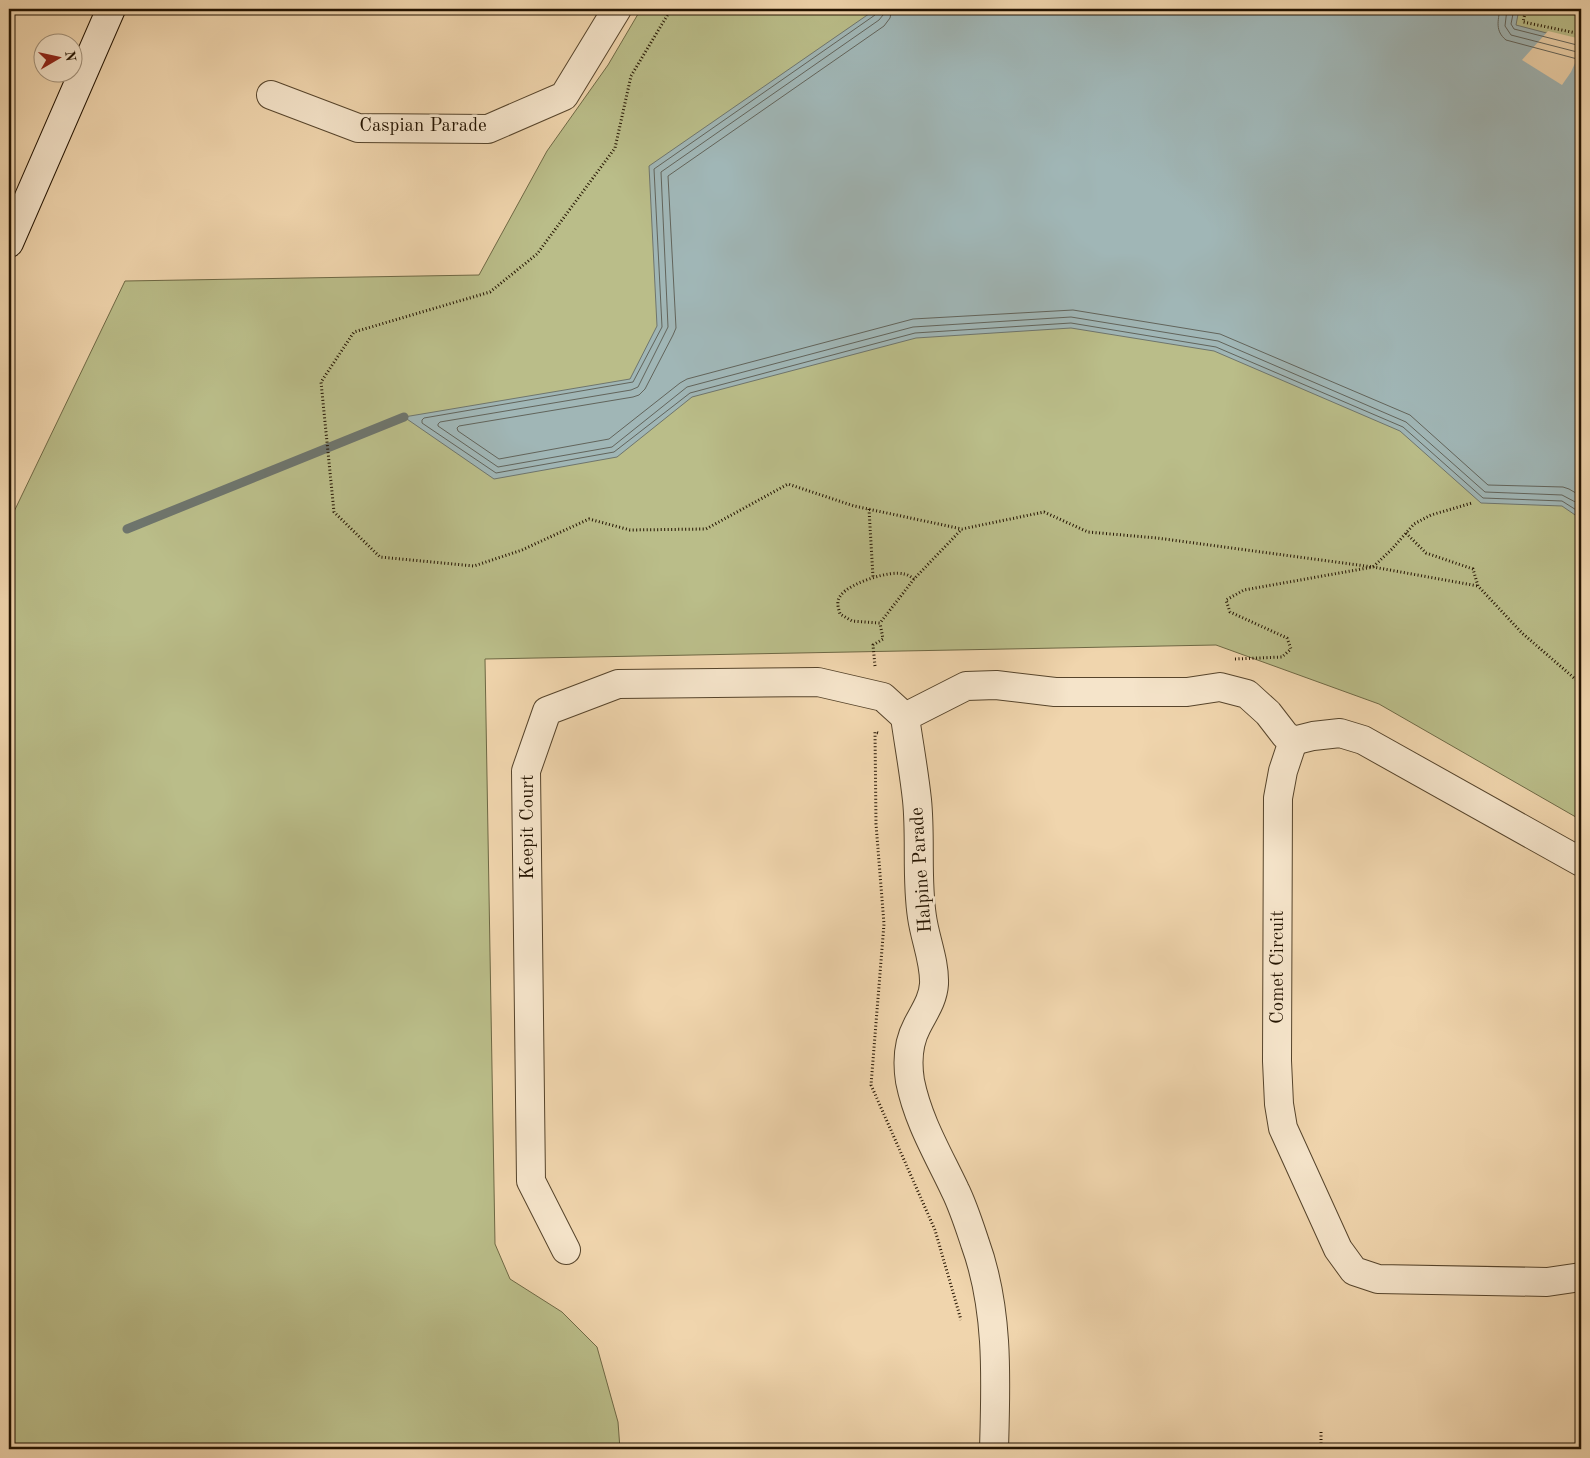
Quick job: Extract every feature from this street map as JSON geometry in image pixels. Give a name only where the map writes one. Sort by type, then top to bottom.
[{"type":"street","points":[[9,243],[111,9]]},
{"type":"street","name":"Caspian Parade","points":[[270,95],[358,128],[488,129],[564,96],[616,9]]},
{"type":"street","name":"Keepit Court","points":[[566,1250],[532,1181],[526,771],[547,711],[618,684],[818,682],[884,697],[906,717]]},
{"type":"street","points":[[906,717],[966,686],[996,685],[1055,692],[1188,692],[1220,687],[1247,694],[1268,713],[1285,735],[1293,741],[1313,736],[1340,733],[1363,740],[1581,862]]},
{"type":"street","name":"Halpine Parade","points":[[906,717],[917,801],[918,872],[922,917],[934,973],[934,987],[928,1006],[916,1027],[908,1051],[910,1080],[917,1108],[929,1140],[956,1191],[976,1245],[988,1287],[994,1329],[996,1376],[994,1449]]},
{"type":"street","name":"Comet Circuit","points":[[1293,741],[1278,798],[1277,1061],[1279,1104],[1283,1128],[1338,1249],[1354,1271],[1378,1279],[1547,1282],[1581,1277]]},
{"type":"path","points":[[671,9],[631,76],[615,148],[537,254],[490,292],[354,332],[321,382],[334,512],[380,557],[474,566],[522,550],[589,519],[630,530],[706,529],[788,484],[854,506],[962,529],[1044,512],[1088,532],[1157,538],[1373,567],[1478,586]]},
{"type":"path","points":[[1526,9],[1523,22],[1581,34]]},
{"type":"path","points":[[1234,660],[1282,658],[1291,649],[1287,638],[1230,612],[1226,600],[1244,590],[1373,567],[1414,524],[1431,515],[1472,502]]},
{"type":"path","points":[[869,509],[873,577]]},
{"type":"path","points":[[878,674],[875,668],[873,645],[883,639],[880,623],[914,579],[962,529]]},
{"type":"path","points":[[1406,533],[1426,553],[1473,569],[1478,586],[1522,633],[1581,684]]},
{"type":"path","points":[[880,623],[852,621],[840,614],[837,605],[841,595],[853,585],[873,577],[903,573],[914,579]]},
{"type":"path","points":[[1321,1432],[1321,1449]]},
{"type":"green space","points":[[641,9],[1581,9],[1581,820],[1379,704],[1216,645],[485,659],[495,1244],[510,1279],[562,1312],[597,1347],[618,1422],[620,1449],[9,1449],[9,522],[125,281],[479,275],[547,151],[608,65]]},
{"type":"water","points":[[876,9],[1519,9],[1516,25],[1581,42],[1581,519],[1562,506],[1481,503],[1400,431],[1214,351],[1071,328],[916,338],[692,397],[617,457],[494,479],[404,417],[630,379],[657,326],[649,166]]},
{"type":"pier","points":[[1548,31],[1581,39],[1576,61],[1562,85],[1522,60]]},
{"type":"waterway","points":[[127,529],[404,417]]}]
